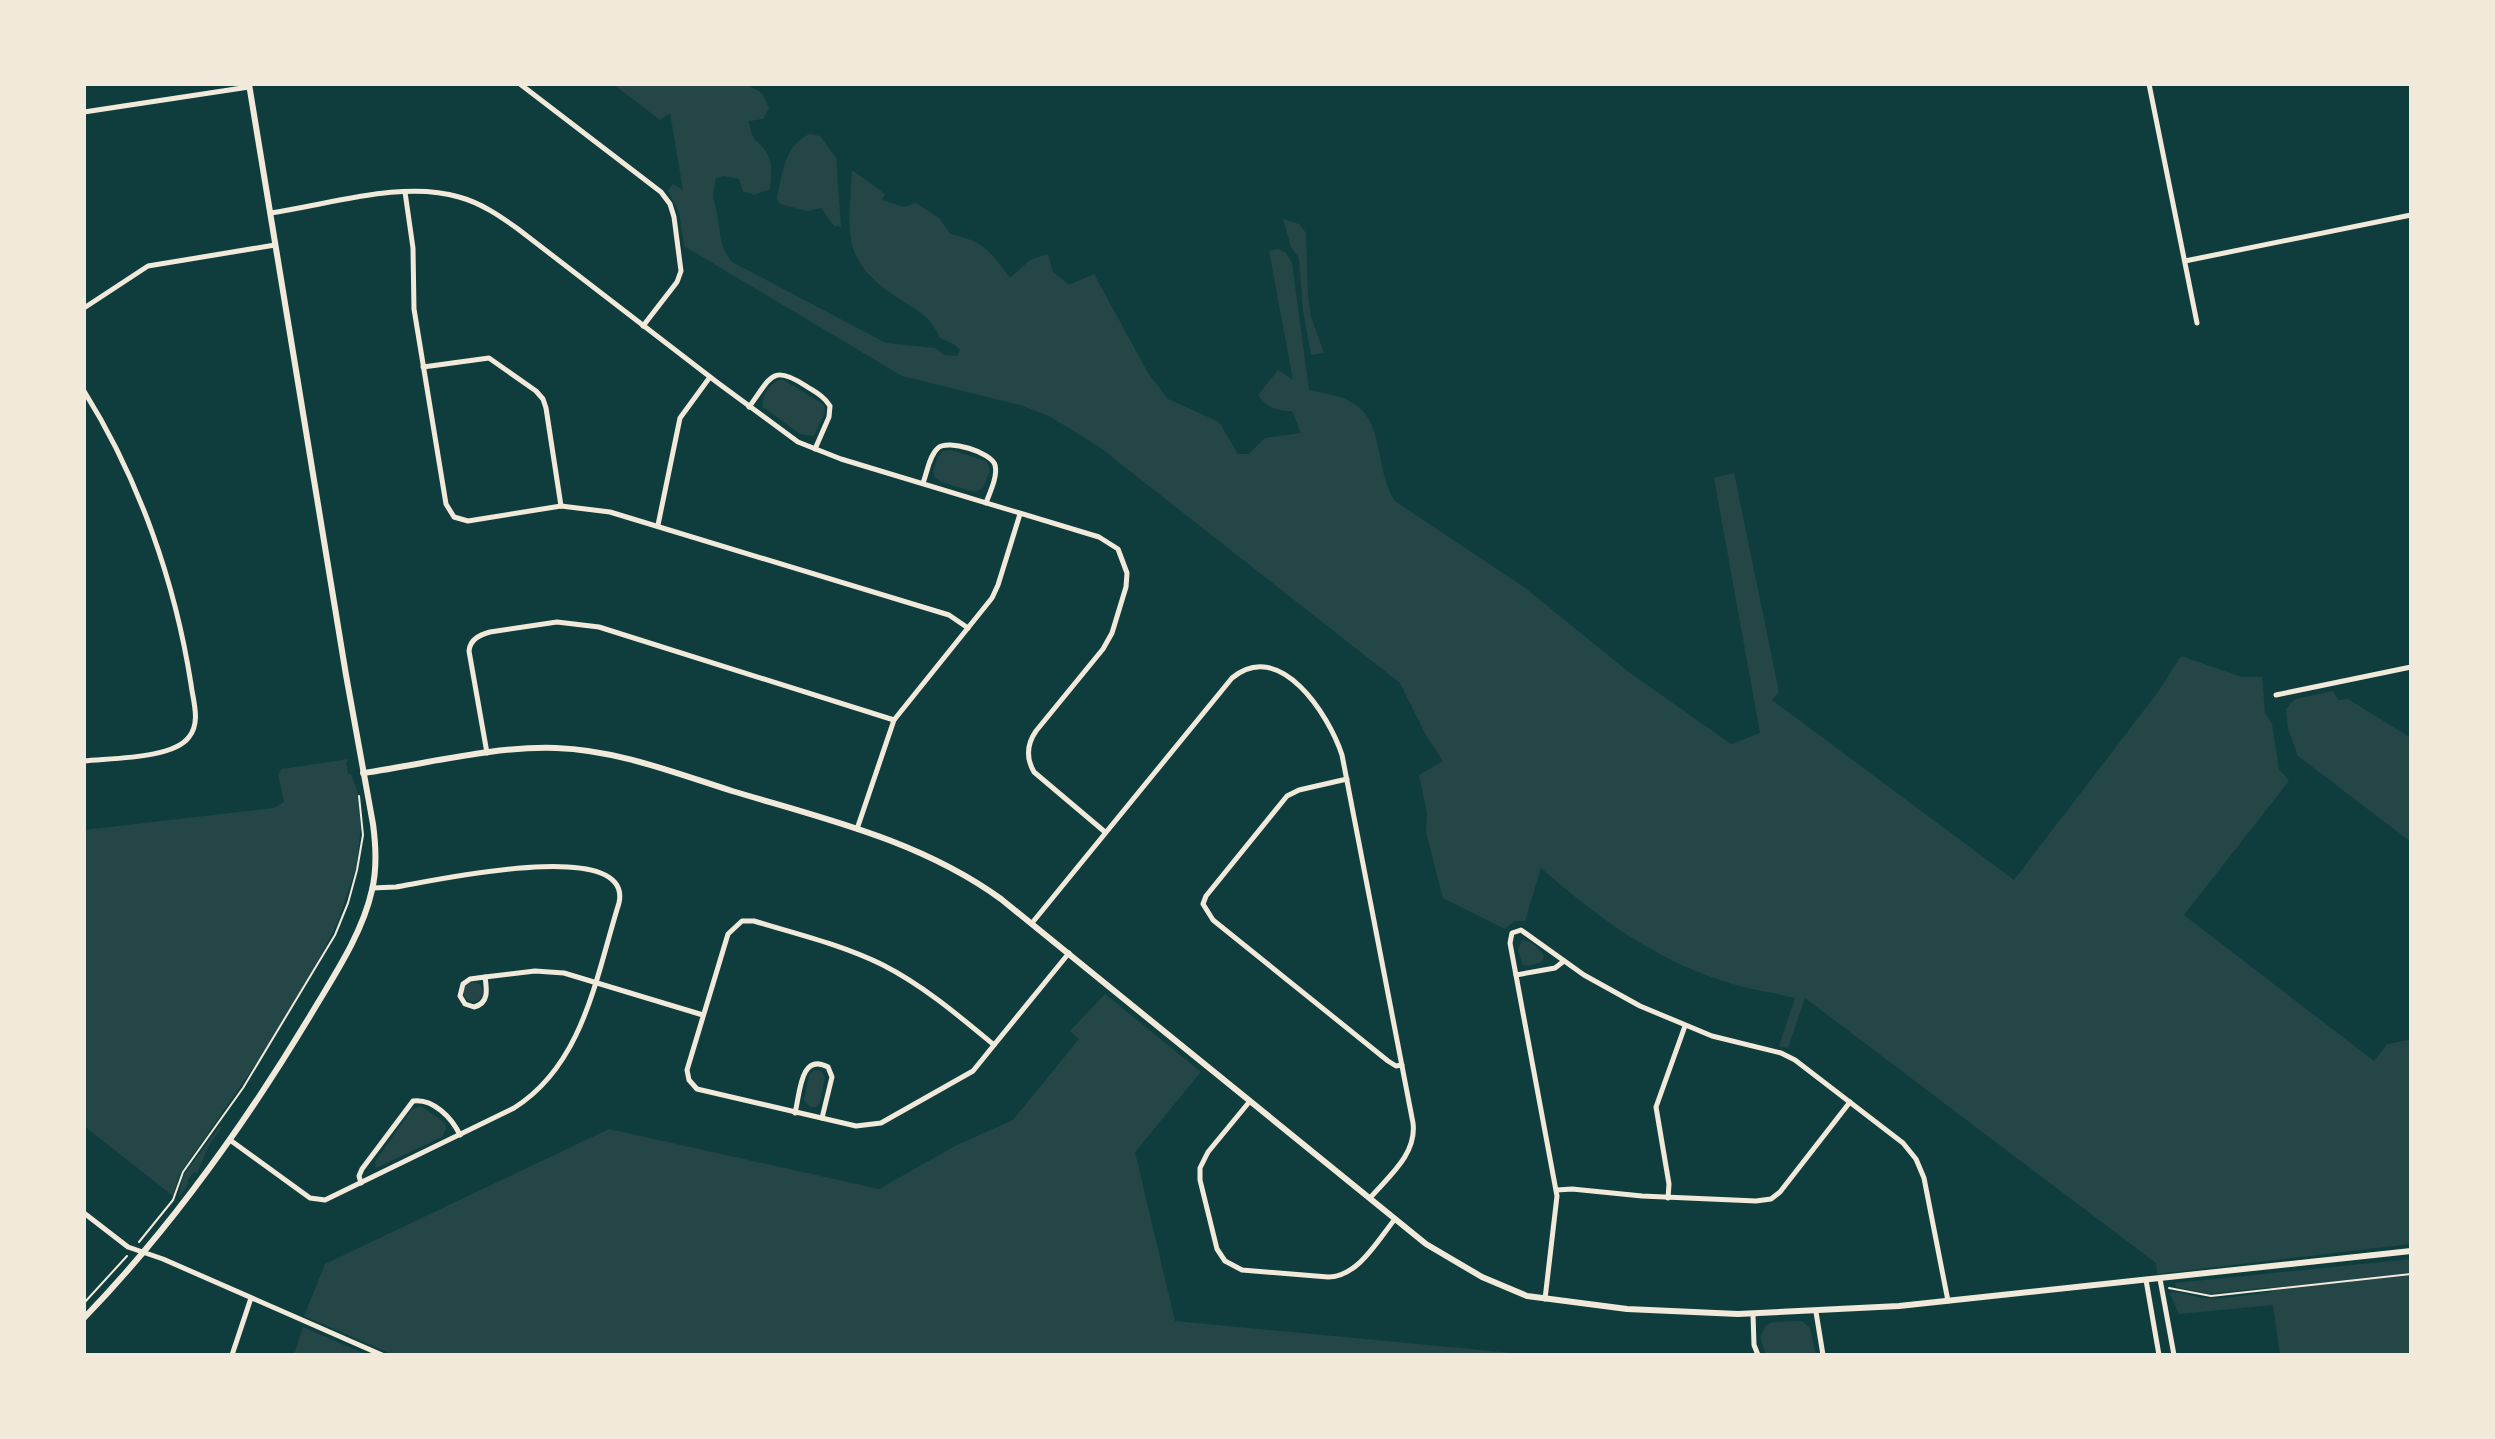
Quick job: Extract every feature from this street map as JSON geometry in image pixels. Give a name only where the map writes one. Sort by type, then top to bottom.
[{"type":"street","points":[[520,84],[661,192],[670,204],[681,271],[677,282],[643,326]]},
{"type":"street","points":[[2149,84],[2197,323]]},
{"type":"street","points":[[84,112],[249,86],[376,846],[372,888],[361,921],[339,966],[292,1046],[230,1140],[143,1252],[84,1318]]},
{"type":"street","points":[[405,192],[413,248],[414,309],[446,504],[452,516],[468,521],[561,506],[610,512],[949,615],[968,628]]},
{"type":"street","points":[[270,213],[405,192],[450,195],[493,212],[791,437],[815,449],[1108,541],[1118,549],[1126,566],[1126,587],[1110,638],[1036,731],[1028,749],[1029,763],[1034,772],[1105,832]]},
{"type":"street","points":[[2185,261],[2411,215]]},
{"type":"street","points":[[84,308],[155,263],[275,245]]},
{"type":"street","points":[[423,367],[489,358],[539,395],[546,408],[561,506]]},
{"type":"street","points":[[749,407],[774,375],[780,373],[822,396],[830,406],[830,413],[815,449]]},
{"type":"street","points":[[658,525],[680,418],[710,377]]},
{"type":"street","points":[[84,391],[124,465],[159,555],[184,645],[196,721],[188,739],[172,750],[84,761]]},
{"type":"street","points":[[923,483],[933,456],[944,444],[983,453],[992,460],[996,469],[986,503]]},
{"type":"street","points":[[857,829],[894,720],[995,592],[1020,514]]},
{"type":"street","points":[[487,753],[469,651],[472,642],[490,632],[557,622],[599,627],[894,720]]},
{"type":"street","points":[[1032,923],[1226,684],[1237,673],[1255,667],[1282,672],[1319,708],[1334,732],[1347,779],[1413,1123],[1414,1140],[1405,1157],[1370,1198]]},
{"type":"street","points":[[2276,695],[2411,667]]},
{"type":"street","points":[[363,773],[487,753],[556,748],[617,756],[910,847],[945,863],[1032,923],[1426,1244],[1511,1291],[1545,1299],[1645,1310],[1753,1314],[1816,1312],[1948,1301],[2411,1251]]},
{"type":"street","points":[[1347,779],[1299,790],[1287,796],[1206,896],[1203,904],[1213,920],[1388,1061],[1396,1066],[1402,1065]]},
{"type":"street","points":[[230,1140],[315,1200],[330,1199],[524,1102],[555,1073],[577,1035],[620,897],[618,885],[606,875],[556,866],[528,866],[372,888]]},
{"type":"street","points":[[994,1045],[936,998],[882,965],[846,950],[754,921],[742,921],[731,929],[687,1070],[693,1086],[703,1092],[856,1126],[881,1123],[973,1071],[1069,953]]},
{"type":"street","points":[[1545,1299],[1557,1190],[1510,943],[1516,930],[1526,931],[1564,961],[1623,998],[1685,1026],[1787,1055],[1903,1143],[1921,1168],[1948,1301]]},
{"type":"street","points":[[1516,975],[1555,968],[1564,961]]},
{"type":"street","points":[[485,977],[485,999],[474,1007],[465,1004],[460,996],[463,984],[470,979],[485,977],[545,970],[595,981],[703,1015]]},
{"type":"street","points":[[1668,1198],[1669,1184],[1656,1107],[1685,1026]]},
{"type":"street","points":[[795,1113],[805,1070],[812,1063],[818,1063],[828,1067],[832,1077],[822,1118]]},
{"type":"street","points":[[361,1183],[359,1176],[362,1169],[413,1101],[426,1101],[442,1112],[453,1122],[460,1135]]},
{"type":"street","points":[[1250,1101],[1208,1152],[1200,1168],[1200,1180],[1217,1249],[1225,1261],[1242,1270],[1341,1276],[1357,1265],[1395,1219]]},
{"type":"street","points":[[1557,1190],[1668,1198],[1771,1199],[1780,1192],[1850,1102]]},
{"type":"street","points":[[84,1213],[128,1247],[382,1355]]},
{"type":"street","points":[[2160,1279],[2174,1355]]},
{"type":"street","points":[[2146,1280],[2159,1355]]},
{"type":"street","points":[[232,1355],[251,1298]]},
{"type":"street","points":[[1816,1312],[1823,1355]]},
{"type":"street","points":[[1753,1314],[1754,1345],[1758,1355]]},
{"type":"path","points":[[142,1239],[173,1200],[183,1172],[220,1122],[322,959],[339,926],[355,881],[363,835],[359,793]]},
{"type":"path","points":[[355,881],[361,883]]},
{"type":"path","points":[[220,1122],[224,1126]]},
{"type":"path","points":[[84,1303],[126,1258]]},
{"type":"path","points":[[2170,1288],[2211,1296],[2411,1274]]},
{"type":"shaded area","points":[[613,84],[746,84],[762,93],[769,108],[763,119],[749,121],[754,138],[770,159],[770,189],[754,195],[743,191],[739,179],[724,176],[716,178],[714,186],[721,241],[732,262],[886,343],[935,348],[944,355],[957,356],[960,350],[955,345],[940,338],[929,320],[881,286],[857,259],[850,230],[852,170],[885,194],[882,200],[904,207],[916,203],[939,218],[950,234],[979,244],[1010,278],[1030,260],[1048,254],[1053,272],[1069,285],[1094,274],[1148,373],[1168,399],[1219,422],[1238,454],[1249,454],[1265,438],[1301,433],[1292,411],[1273,408],[1258,395],[1278,370],[1293,380],[1269,251],[1278,249],[1286,253],[1292,263],[1309,390],[1341,398],[1362,410],[1375,434],[1389,490],[1396,502],[1524,587],[1630,673],[1731,744],[1760,733],[1714,478],[1734,473],[1779,692],[1772,700],[2014,880],[2158,692],[2181,656],[2242,677],[2262,677],[2265,713],[2272,724],[2279,769],[2289,781],[2184,915],[2374,1061],[2387,1044],[2409,1040],[2411,1033],[2411,1244],[2157,1274],[2156,1263],[1805,998],[1788,1048],[1779,1046],[1795,998],[1732,984],[1672,960],[1604,919],[1541,868],[1525,921],[1514,921],[1505,929],[1443,898],[1426,832],[1427,813],[1419,775],[1443,761],[1427,737],[1400,683],[1098,446],[1049,416],[1020,405],[902,376],[684,246],[679,212],[668,191],[673,184],[683,190],[670,113],[660,120]]},
{"type":"shaded area","points":[[810,134],[820,136],[836,158],[841,227],[834,226],[821,208],[807,211],[780,204],[777,198],[790,152]]},
{"type":"shaded area","points":[[1283,219],[1299,224],[1306,233],[1311,317],[1324,353],[1311,355],[1303,310],[1299,258],[1291,247]]},
{"type":"shaded area","points":[[782,379],[824,405],[825,412],[814,436],[800,434],[763,407],[768,390]]},
{"type":"shaded area","points":[[951,450],[986,461],[990,470],[983,488],[974,492],[941,482],[935,477],[933,471],[938,457],[943,451]]},
{"type":"shaded area","points":[[2333,691],[2338,700],[2348,699],[2411,738],[2411,842],[2298,756],[2288,729],[2286,709],[2295,699]]},
{"type":"shaded area","points":[[349,759],[346,762],[348,774],[351,774],[358,793],[361,828],[356,868],[337,924],[260,1058],[179,1175],[173,1196],[84,1126],[84,830],[274,808],[284,802],[278,774],[282,769]]},
{"type":"shaded area","points":[[1522,940],[1540,951],[1544,956],[1542,962],[1523,965],[1518,950]]},
{"type":"shaded area","points":[[473,982],[480,985],[483,992],[480,999],[473,1002],[466,999],[463,992],[466,985]]},
{"type":"shaded area","points":[[1105,994],[1201,1072],[1135,1152],[1175,1321],[1535,1355],[394,1355],[304,1316],[325,1264],[609,1129],[879,1189],[957,1145],[1013,1120],[1079,1039],[1070,1031]]},
{"type":"shaded area","points":[[814,1070],[821,1071],[825,1078],[820,1102],[817,1107],[810,1107],[804,1100],[809,1075]]},
{"type":"shaded area","points":[[421,1106],[445,1123],[442,1137],[376,1168],[375,1162],[412,1109]]},
{"type":"shaded area","points":[[220,1126],[197,1173],[194,1172],[187,1181],[189,1183],[179,1197],[183,1176]]},
{"type":"shaded area","points":[[2411,1259],[2411,1355],[2280,1355],[2273,1305],[2179,1314],[2170,1294],[2176,1292],[2229,1298],[2272,1292],[2271,1287],[2209,1294],[2176,1287],[2175,1283]]},
{"type":"shaded area","points":[[1802,1321],[1810,1328],[1816,1355],[1766,1355],[1760,1337],[1766,1325]]},
{"type":"shaded area","points":[[303,1327],[367,1355],[294,1355]]}]
